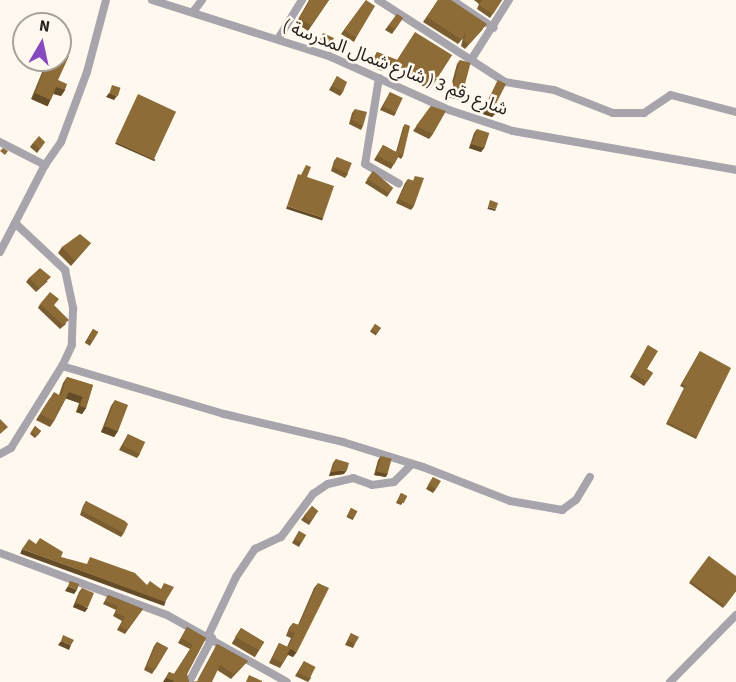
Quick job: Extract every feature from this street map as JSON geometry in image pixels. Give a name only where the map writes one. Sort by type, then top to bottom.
[{"type":"street","points":[[0,252],[45,165],[65,132],[106,0]]},
{"type":"street","name":"شارع رقم 3 ( شارع شمال المدرسة )","points":[[152,0],[278,39],[379,78],[449,110],[513,131],[736,170]]},
{"type":"street","points":[[193,12],[202,0]]},
{"type":"street","points":[[278,39],[302,0]]},
{"type":"street","points":[[378,0],[505,82],[554,90],[613,113],[644,113],[671,95],[736,112]]},
{"type":"street","points":[[452,0],[494,28]]},
{"type":"street","points":[[471,60],[494,28],[509,0]]},
{"type":"street","points":[[379,78],[365,164],[399,184]]},
{"type":"street","points":[[0,142],[45,165]]},
{"type":"street","points":[[0,454],[11,448],[62,366],[72,345],[73,309],[65,270],[15,224]]},
{"type":"street","points":[[62,366],[224,414],[412,464],[510,501],[562,510],[576,500],[590,477]]},
{"type":"street","points":[[189,682],[236,577],[255,549],[281,537],[313,494],[328,484],[353,478],[372,485],[394,482],[412,464]]},
{"type":"street","points":[[0,553],[167,615],[287,682]]},
{"type":"street","points":[[670,682],[736,615]]},
{"type":"building","points":[[310,0],[329,0],[311,26],[299,18]]},
{"type":"building","points":[[366,0],[375,6],[356,38],[344,30]]},
{"type":"building","points":[[438,0],[451,0],[487,24],[469,44],[464,41],[466,32],[462,40],[427,17]]},
{"type":"building","points":[[482,0],[502,0],[493,14],[479,5]]},
{"type":"building","points":[[397,14],[403,18],[395,30],[389,26]]},
{"type":"building","points":[[415,32],[452,55],[431,88],[387,61],[384,68],[371,63],[377,52],[397,60]]},
{"type":"building","points":[[323,33],[334,38],[331,44],[320,39]]},
{"type":"building","points":[[460,60],[471,63],[462,96],[451,93]]},
{"type":"building","points":[[43,72],[62,72],[58,80],[67,84],[65,90],[56,87],[51,100],[35,93]]},
{"type":"building","points":[[337,76],[347,82],[343,92],[332,86]]},
{"type":"building","points":[[498,80],[506,84],[491,113],[483,109]]},
{"type":"building","points":[[112,85],[121,88],[118,96],[109,94]]},
{"type":"building","points":[[390,92],[403,98],[396,112],[383,107]]},
{"type":"building","points":[[138,94],[176,112],[154,160],[116,142]]},
{"type":"building","points":[[431,106],[446,111],[433,134],[416,126]]},
{"type":"building","points":[[355,109],[367,112],[363,126],[352,120]]},
{"type":"building","points":[[405,124],[410,126],[403,156],[397,152]]},
{"type":"building","points":[[477,129],[489,133],[484,148],[472,144]]},
{"type":"building","points":[[39,136],[45,142],[40,149],[33,143]]},
{"type":"building","points":[[383,145],[400,154],[394,165],[377,156]]},
{"type":"building","points":[[3,148],[8,151],[5,155],[0,151]]},
{"type":"building","points":[[337,157],[352,163],[348,173],[333,167]]},
{"type":"building","points":[[306,165],[311,167],[307,177],[334,186],[323,218],[287,206],[298,174],[301,175]]},
{"type":"building","points":[[373,171],[393,188],[389,193],[367,179]]},
{"type":"building","points":[[415,176],[424,178],[414,206],[399,199],[408,179],[414,181]]},
{"type":"building","points":[[490,200],[498,203],[496,209],[488,207]]},
{"type":"building","points":[[80,234],[91,243],[75,261],[62,247]]},
{"type":"building","points":[[40,268],[51,277],[39,288],[29,278]]},
{"type":"building","points":[[50,292],[59,299],[54,305],[69,320],[63,325],[40,304]]},
{"type":"building","points":[[375,324],[381,328],[377,333],[372,330]]},
{"type":"building","points":[[93,329],[98,332],[92,342],[87,338]]},
{"type":"building","points":[[648,345],[658,351],[647,369],[653,373],[647,382],[633,373]]},
{"type":"building","points":[[700,351],[731,368],[697,437],[667,422],[686,386],[682,384]]},
{"type":"building","points":[[67,377],[93,385],[86,408],[80,406],[83,397],[69,392],[54,421],[40,414],[54,392],[61,396]]},
{"type":"building","points":[[115,400],[128,405],[118,431],[105,426]]},
{"type":"building","points":[[0,419],[8,427],[0,434]]},
{"type":"building","points":[[35,426],[41,431],[37,436],[31,432]]},
{"type":"building","points":[[128,434],[145,442],[140,454],[123,446]]},
{"type":"building","points":[[381,456],[392,459],[387,474],[377,471]]},
{"type":"building","points":[[336,459],[349,463],[347,470],[331,472]]},
{"type":"building","points":[[433,477],[441,481],[436,489],[428,485]]},
{"type":"building","points":[[401,493],[407,496],[404,503],[397,500]]},
{"type":"building","points":[[86,501],[125,521],[128,524],[124,533],[82,511]]},
{"type":"building","points":[[312,506],[318,511],[310,521],[304,516]]},
{"type":"building","points":[[351,508],[357,511],[354,518],[347,515]]},
{"type":"building","points":[[299,531],[306,535],[301,543],[294,539]]},
{"type":"building","points":[[40,538],[63,552],[61,557],[87,564],[90,557],[135,573],[147,585],[150,581],[161,589],[164,583],[174,587],[165,602],[22,549],[29,539],[36,544]]},
{"type":"building","points":[[709,556],[736,576],[736,591],[725,606],[690,581]]},
{"type":"building","points":[[70,581],[79,584],[77,590],[68,586]]},
{"type":"building","points":[[318,583],[329,588],[297,652],[290,649],[283,663],[272,658],[279,643],[288,647],[295,633],[289,631],[293,623],[299,625]]},
{"type":"building","points":[[82,588],[94,593],[88,608],[76,603]]},
{"type":"building","points":[[108,595],[143,609],[127,630],[120,626],[125,617],[115,612],[118,606],[105,601]]},
{"type":"building","points":[[187,627],[206,638],[187,674],[189,682],[173,682],[166,678],[169,672],[174,674],[193,645],[181,638]]},
{"type":"building","points":[[241,628],[264,642],[259,650],[235,637]]},
{"type":"building","points":[[351,633],[359,637],[355,644],[348,640]]},
{"type":"building","points":[[63,635],[74,640],[71,645],[61,641]]},
{"type":"building","points":[[157,642],[168,648],[155,670],[147,666]]},
{"type":"building","points":[[217,644],[248,661],[234,674],[220,665],[212,682],[192,682],[198,681]]},
{"type":"building","points":[[304,661],[316,667],[310,678],[298,673]]},
{"type":"building","points":[[249,675],[262,681],[262,682],[246,682]]}]
